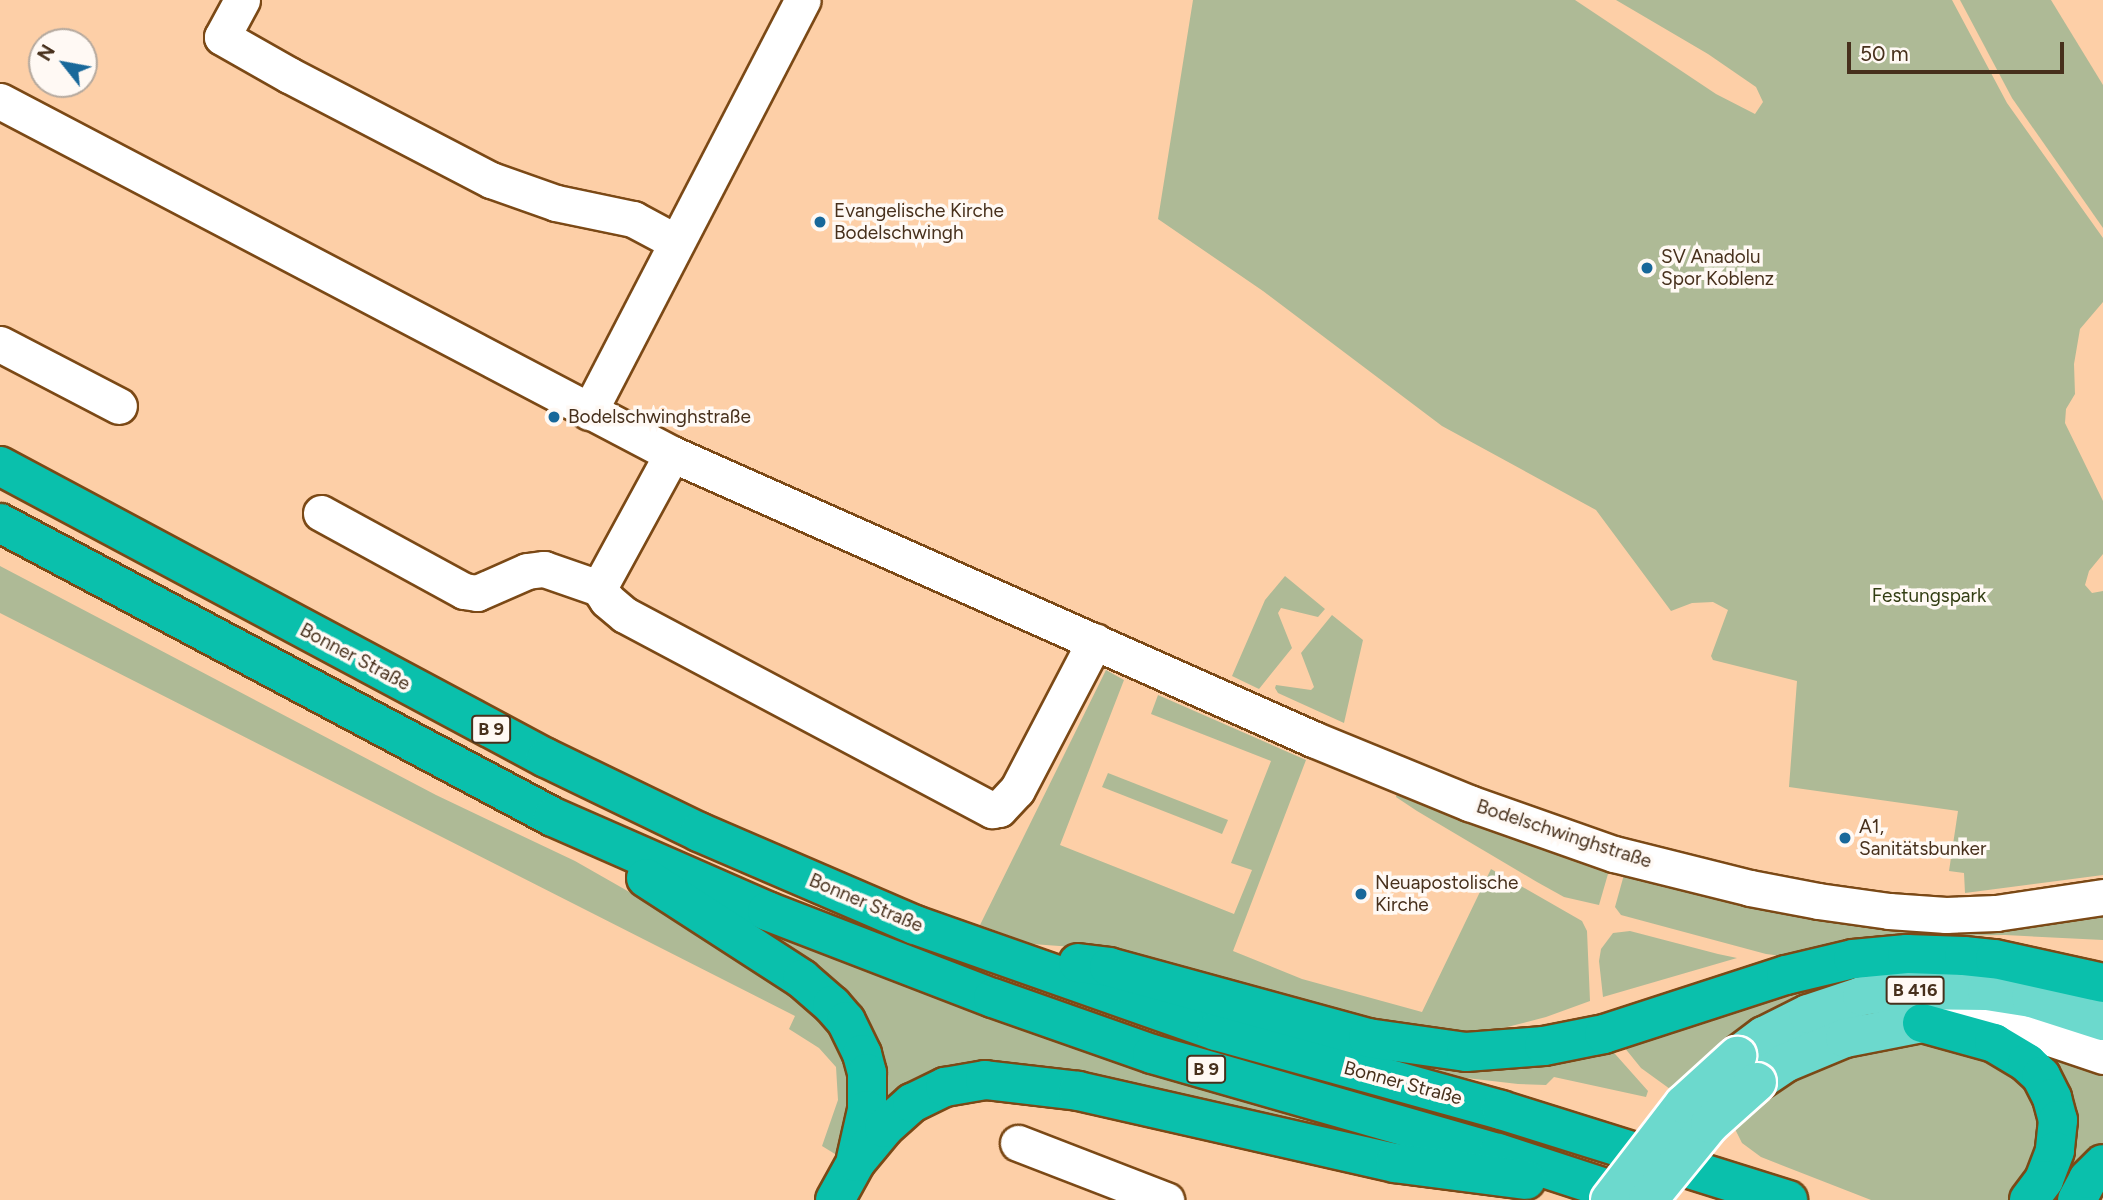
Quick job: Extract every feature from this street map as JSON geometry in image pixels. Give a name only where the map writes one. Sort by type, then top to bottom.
[{"type":"highway","name":"Bonner Straße","points":[[0,466],[546,758],[699,832],[915,925],[1216,1031],[1501,1110],[1788,1200]]},
{"type":"highway","name":"Bonner Straße","points":[[0,523],[553,817],[767,911],[993,998],[1152,1054],[1485,1149],[1595,1190],[1642,1200]]},
{"type":"highway","points":[[553,817],[802,979],[832,1005],[855,1037],[867,1073],[867,1110],[856,1161]]},
{"type":"highway","points":[[1000,955],[1109,967],[1368,1038],[1466,1052],[1544,1046],[1604,1034],[1786,975],[1853,959],[1907,954],[1964,956],[1995,959],[2103,983]]},
{"type":"highway","points":[[1922,1023],[1994,1043],[2027,1063],[2041,1076],[2052,1098],[2058,1120],[2054,1151],[2048,1170],[2029,1200]]},
{"type":"highway","points":[[835,1200],[856,1161],[884,1128],[912,1103],[945,1087],[985,1080],[1077,1091],[1395,1163],[1595,1190]]},
{"type":"highway","points":[[2077,1200],[2088,1179],[2103,1164]]},
{"type":"main road","name":"B 416","points":[[1648,1200],[1747,1069],[1764,1036],[1808,1014],[1862,996],[1905,990],[1987,991],[2031,998],[2103,1021]]},
{"type":"main road","name":"B 416","points":[[1595,1190],[1684,1104],[1747,1069],[1785,1063],[1844,1038],[1922,1023]]},
{"type":"street","points":[[242,0],[222,37],[244,50],[471,172],[556,203],[633,219],[676,242]]},
{"type":"street","points":[[589,412],[803,0]]},
{"type":"street","name":"Bodelschwinghstraße","points":[[0,101],[672,454],[1313,739],[1469,803],[1621,856],[1750,888],[1889,911],[1947,915],[1996,913],[2103,897]]},
{"type":"street","points":[[0,344],[119,406]]},
{"type":"street","points":[[599,588],[672,454]]},
{"type":"street","points":[[321,513],[464,591],[477,593],[527,571],[544,569],[599,588],[625,615],[992,810],[999,809],[1017,790],[1095,640]]},
{"type":"street","name":"B 416","points":[[1922,1023],[1982,1020],[2011,1025],[2103,1056]]},
{"type":"street","points":[[1018,1143],[1166,1200]]},
{"type":"green space","name":"Festungspark","points":[[1193,0],[1575,0],[1716,94],[1755,114],[1763,102],[1756,87],[1708,54],[1616,0],[1952,0],[2007,103],[2103,238],[2103,302],[2080,329],[2074,364],[2075,394],[2066,409],[2065,423],[2103,501],[2103,554],[2089,571],[2085,585],[2092,593],[2103,591],[2103,875],[1965,893],[1964,873],[1949,871],[1958,811],[1789,787],[1797,681],[1713,660],[1711,656],[1728,610],[1713,602],[1692,603],[1671,611],[1596,510],[1442,426],[1263,291],[1158,219]]},
{"type":"green space","points":[[1960,0],[2051,0],[2103,85],[2103,228],[2012,98]]},
{"type":"green space","points":[[0,566],[436,795],[575,861],[668,914],[822,1011],[855,1071],[847,1135],[835,1154],[822,1146],[838,1100],[836,1067],[819,1048],[789,1029],[795,1016],[0,613]]},
{"type":"green space","points":[[1285,576],[1325,609],[1318,617],[1281,608],[1278,613],[1292,648],[1259,689],[1232,676],[1265,600]]},
{"type":"green space","points":[[1332,615],[1363,640],[1344,723],[1278,693],[1275,688],[1276,685],[1311,690],[1314,687],[1301,653]]},
{"type":"green space","points":[[1106,670],[1124,680],[1060,845],[1234,914],[1252,870],[1231,863],[1271,761],[1151,714],[1158,695],[1306,760],[1233,951],[1302,979],[1422,1012],[1491,869],[1582,921],[1587,931],[1590,1001],[1546,1017],[1472,1036],[1409,1034],[1087,948],[1032,944],[980,925]]},
{"type":"green space","points":[[1108,773],[1228,820],[1222,834],[1102,787]]},
{"type":"green space","points":[[1397,792],[1610,867],[1599,905],[1564,897],[1537,882],[1417,811],[1396,797]]},
{"type":"green space","points":[[1625,871],[2103,912],[2103,940],[2005,935],[1875,937],[1781,956],[1766,954],[1621,915],[1615,907]]},
{"type":"green space","points":[[719,910],[1416,1148],[1033,1071],[885,1111],[879,1070]]},
{"type":"green space","points":[[1630,931],[1737,958],[1603,997],[1599,961],[1601,949],[1613,933]]},
{"type":"green space","points":[[1842,975],[1859,979],[1783,1005],[1737,1030],[1670,1089],[1641,1068],[1624,1047]]},
{"type":"green space","points":[[1247,1017],[1608,1046],[1648,1091],[1646,1097],[1554,1077],[1546,1085],[1518,1084],[1406,1071]]},
{"type":"green space","points":[[1930,1041],[2020,1069],[2049,1129],[2018,1200],[1871,1200],[1761,1157],[1742,1143],[1735,1129],[1770,1100],[1766,1094],[1798,1074],[1856,1051]]},
{"type":"green space","points":[[2050,1050],[2103,1075],[2103,1144],[2089,1152],[2075,1171],[2070,1168],[2074,1152],[2043,1064]]},
{"type":"place","name":"Evangelische Kirche Bodelschwingh","points":[[820,222]]},
{"type":"place","name":"SV Anadolu Spor Koblenz","points":[[1647,268]]},
{"type":"place","name":"Bodelschwinghstraße","points":[[554,417]]},
{"type":"place","name":"A1, Sanitätsbunker","points":[[1845,838]]},
{"type":"place","name":"Neuapostolische Kirche","points":[[1361,894]]}]
